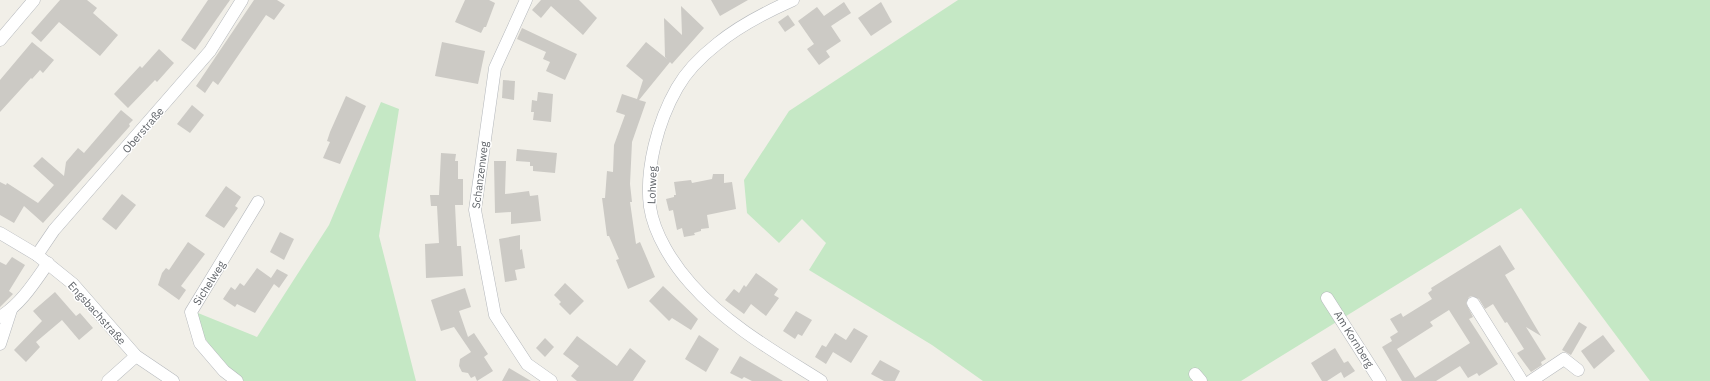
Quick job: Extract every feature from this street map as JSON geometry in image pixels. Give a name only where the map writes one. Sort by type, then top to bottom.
[{"type":"street","points":[[0,40],[34,0]]},
{"type":"street","name":"Oberstraße","points":[[37,255],[54,230],[210,51],[242,0]]},
{"type":"street","name":"Schanzenweg","points":[[526,0],[495,68],[474,210],[495,315],[526,364],[551,381]]},
{"type":"street","name":"Lohweg","points":[[793,0],[762,14],[717,44],[698,62],[678,87],[663,117],[654,150],[650,177],[650,208],[656,227],[668,252],[690,283],[715,309],[753,338],[821,381]]},
{"type":"street","name":"Sichelweg","points":[[237,381],[224,371],[200,343],[191,312],[258,202]]},
{"type":"street","name":"Engsbachstraße","points":[[0,233],[37,255],[73,284],[136,356],[173,381]]},
{"type":"street","points":[[0,317],[11,310],[30,290],[48,263]]},
{"type":"street","name":"Am Kornberg","points":[[1328,298],[1380,381]]},
{"type":"street","points":[[1473,303],[1522,381]]},
{"type":"street","points":[[0,344],[11,310]]},
{"type":"street","points":[[108,381],[136,356]]},
{"type":"street","points":[[1531,381],[1564,359],[1578,370]]},
{"type":"green space","points":[[958,0],[1710,0],[1710,381],[1650,381],[1521,208],[1241,381],[983,381],[932,345],[809,270],[826,243],[802,219],[779,243],[747,213],[744,180],[789,111]]},
{"type":"green space","points":[[381,102],[399,109],[379,236],[416,381],[244,381],[221,360],[207,342],[199,323],[198,313],[257,337],[329,225]]},
{"type":"building","points":[[60,0],[87,0],[97,8],[93,13],[118,35],[100,56],[59,22],[41,42],[31,33]]},
{"type":"building","points":[[208,0],[230,0],[195,50],[181,40]]},
{"type":"building","points":[[254,0],[277,0],[285,5],[274,20],[266,15],[218,85],[213,81],[205,93],[196,86]]},
{"type":"building","points":[[465,0],[489,0],[495,3],[486,27],[484,27],[481,33],[455,22]]},
{"type":"building","points":[[541,0],[579,0],[597,18],[583,35],[551,6],[541,18],[532,10]]},
{"type":"building","points":[[711,0],[748,0],[720,16]]},
{"type":"building","points":[[844,2],[851,13],[831,26],[841,41],[826,51],[830,57],[819,65],[807,49],[814,44],[798,21],[817,7],[824,16]]},
{"type":"building","points":[[881,2],[892,22],[871,36],[858,18]]},
{"type":"building","points":[[681,6],[704,28],[672,64],[670,62],[639,100],[646,102],[632,142],[630,184],[632,202],[630,202],[636,244],[640,242],[655,277],[628,289],[616,260],[619,259],[609,236],[607,236],[602,198],[605,198],[607,171],[613,172],[614,145],[625,115],[616,112],[622,94],[637,99],[643,80],[626,66],[646,42],[667,59],[665,57],[664,18],[682,35]]},
{"type":"building","points":[[788,15],[795,25],[785,32],[778,22]]},
{"type":"building","points":[[522,28],[577,54],[565,80],[546,71],[550,62],[543,59],[546,52],[517,39]]},
{"type":"building","points":[[32,42],[54,60],[43,73],[40,70],[32,79],[31,78],[0,112],[0,80]]},
{"type":"building","points":[[442,42],[485,51],[478,84],[435,76]]},
{"type":"building","points":[[159,49],[174,63],[157,82],[155,80],[128,108],[114,94],[140,66],[142,68]]},
{"type":"building","points":[[503,80],[515,81],[514,100],[502,98]]},
{"type":"building","points":[[538,92],[553,94],[551,122],[533,120],[534,112],[531,112],[532,100],[537,101]]},
{"type":"building","points":[[346,96],[366,106],[340,164],[323,158],[330,142],[327,141],[330,132]]},
{"type":"building","points":[[192,105],[204,115],[190,133],[177,124]]},
{"type":"building","points":[[121,110],[133,120],[129,124],[130,126],[43,223],[24,206],[14,223],[0,215],[0,182],[6,185],[7,183],[38,203],[54,185],[33,166],[42,157],[64,176],[66,162],[78,148],[84,153]]},
{"type":"building","points":[[517,149],[557,153],[555,173],[533,171],[533,166],[530,166],[530,162],[516,161]]},
{"type":"building","points":[[441,153],[456,154],[455,161],[458,161],[458,179],[463,179],[463,205],[455,205],[457,246],[461,246],[463,276],[426,278],[425,244],[439,243],[437,206],[431,206],[430,195],[439,195]]},
{"type":"building","points":[[494,161],[506,161],[505,194],[529,191],[530,196],[538,195],[541,221],[511,224],[511,212],[495,213]]},
{"type":"building","points":[[713,174],[724,174],[724,183],[732,182],[736,209],[707,215],[709,228],[701,229],[701,231],[694,233],[695,235],[684,237],[682,228],[677,230],[673,210],[669,211],[666,199],[676,195],[674,182],[691,180],[692,183],[712,179]]},
{"type":"building","points":[[226,186],[241,197],[235,206],[238,208],[224,228],[205,216]]},
{"type":"building","points":[[122,194],[136,205],[116,230],[102,219]]},
{"type":"building","points":[[280,232],[294,239],[284,260],[270,252]]},
{"type":"building","points":[[520,235],[520,250],[522,249],[525,268],[515,270],[517,280],[505,282],[499,239]]},
{"type":"building","points":[[188,242],[205,254],[181,286],[186,290],[179,300],[158,285],[162,273],[166,268],[169,270]]},
{"type":"building","points":[[1500,245],[1515,269],[1505,275],[1541,336],[1526,327],[1546,359],[1541,362],[1542,365],[1531,372],[1517,353],[1524,349],[1507,322],[1505,323],[1493,304],[1485,309],[1479,299],[1472,296],[1469,297],[1466,303],[1473,317],[1469,319],[1498,364],[1479,376],[1477,373],[1468,378],[1460,366],[1436,381],[1402,381],[1382,347],[1392,341],[1390,337],[1398,332],[1390,319],[1401,313],[1403,317],[1432,299],[1428,293],[1432,290],[1431,288]],"holes":[[[1449,310],[1470,343],[1415,378],[1397,349],[1433,326],[1430,322]]]},
{"type":"building","points":[[12,257],[25,265],[9,291],[13,294],[0,307],[0,262],[6,265]]},
{"type":"building","points":[[257,268],[271,278],[277,269],[288,275],[279,288],[274,284],[255,313],[237,304],[235,307],[223,299],[231,287],[235,290],[240,283],[244,286]]},
{"type":"building","points":[[756,273],[778,289],[774,295],[779,298],[766,316],[751,304],[744,314],[725,300],[734,289],[739,293],[744,285],[746,287]]},
{"type":"building","points":[[565,283],[584,301],[570,315],[559,304],[561,302],[554,295]]},
{"type":"building","points":[[663,286],[698,319],[691,330],[672,318],[669,321],[649,301]]},
{"type":"building","points":[[465,288],[471,307],[459,311],[468,337],[474,333],[488,354],[484,357],[493,371],[477,381],[475,376],[471,378],[468,373],[462,372],[459,366],[460,359],[471,352],[454,327],[441,331],[431,300]]},
{"type":"building","points":[[55,292],[76,316],[80,313],[93,328],[79,340],[62,320],[36,342],[40,347],[26,362],[14,350],[42,321],[33,311]]},
{"type":"building","points":[[796,311],[812,320],[802,336],[798,334],[795,339],[783,331]]},
{"type":"building","points":[[1579,322],[1587,327],[1571,355],[1562,350]]},
{"type":"building","points":[[854,328],[868,336],[851,363],[833,352],[826,364],[815,357],[822,345],[826,347],[835,333],[846,340]]},
{"type":"building","points":[[699,335],[719,349],[706,372],[685,359]]},
{"type":"building","points":[[1603,335],[1615,351],[1594,369],[1581,351]]},
{"type":"building","points":[[577,336],[617,366],[630,348],[646,361],[633,381],[577,381],[571,376],[579,366],[563,354]]},
{"type":"building","points":[[545,338],[554,347],[545,357],[536,348]]},
{"type":"building","points":[[1335,348],[1344,363],[1348,361],[1355,371],[1344,378],[1341,372],[1327,381],[1322,381],[1311,363]]},
{"type":"building","points":[[740,356],[783,381],[752,381],[744,377],[742,379],[730,373]]},
{"type":"building","points":[[880,360],[900,371],[895,381],[884,381],[871,374]]},
{"type":"building","points":[[509,368],[531,381],[502,381]]}]
